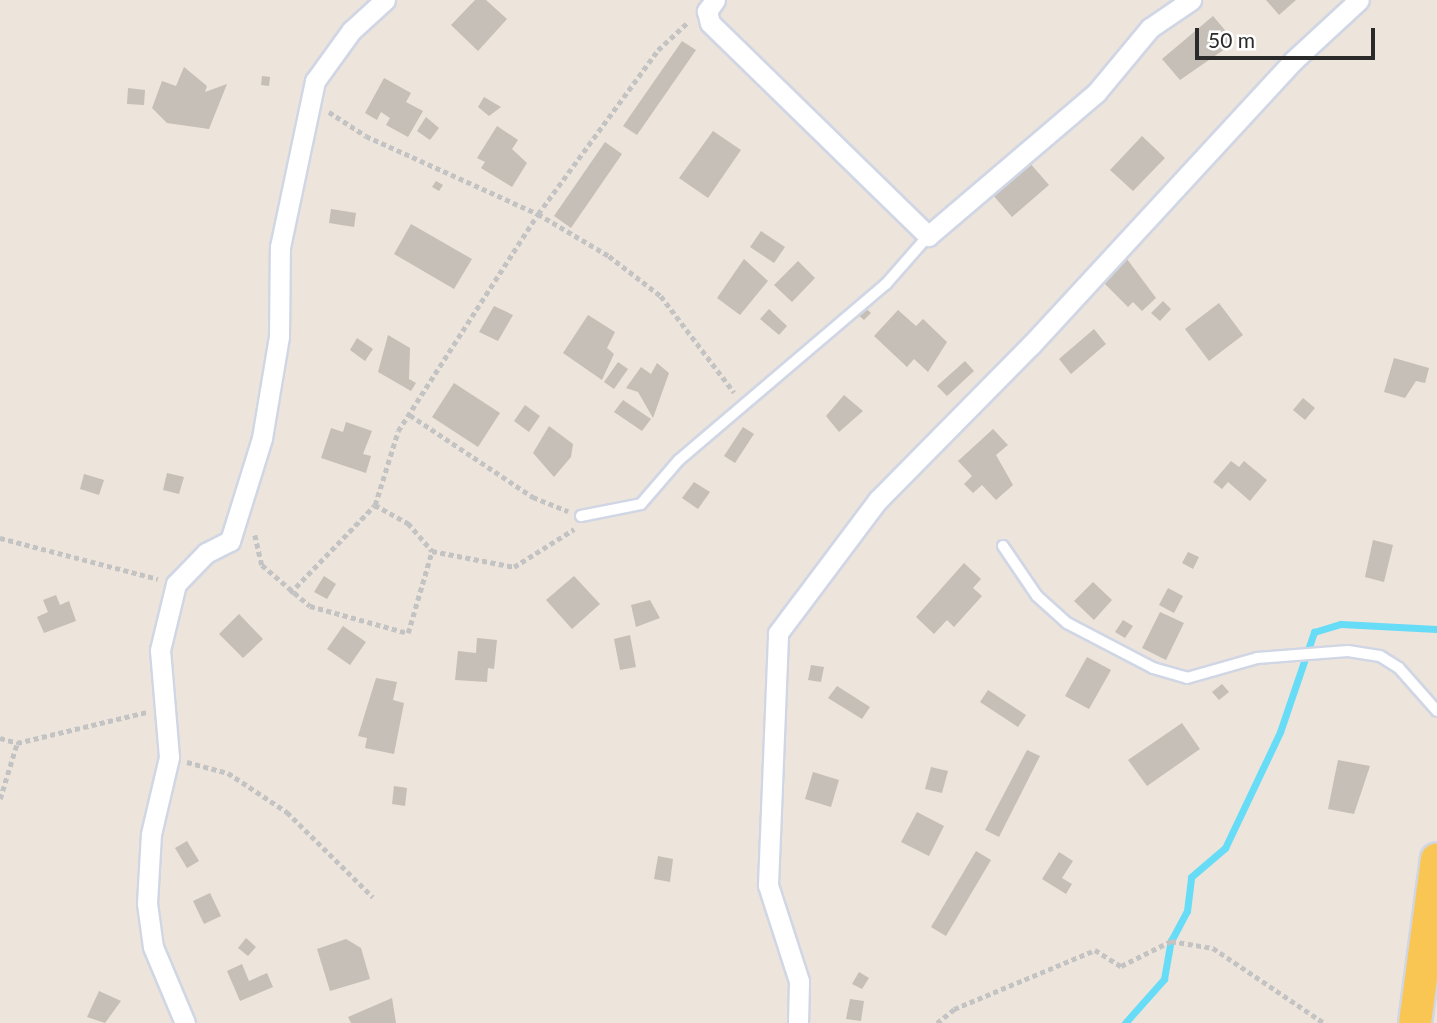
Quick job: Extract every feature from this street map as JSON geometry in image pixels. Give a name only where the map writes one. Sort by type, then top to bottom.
[{"type":"main road","points":[[1415,1023],[1437,859]]},
{"type":"street","points":[[185,1023],[153,947],[147,903],[151,834],[169,757],[160,650],[176,584],[206,553],[230,541],[243,506],[275,362],[280,247],[309,100],[351,31],[385,0]]},
{"type":"street","points":[[711,6],[710,23],[928,236],[1097,93],[1150,28],[1191,0]]},
{"type":"street","points":[[798,1023],[799,981],[768,885],[778,634],[878,500],[1031,345],[1284,70],[1359,0]]},
{"type":"lane","points":[[581,516],[641,505],[679,460],[886,284],[928,236]]},
{"type":"lane","points":[[1003,546],[1037,596],[1067,623],[1153,668],[1187,678],[1257,658],[1348,651],[1380,656],[1399,667],[1437,711]]},
{"type":"path","points":[[290,593],[375,505],[410,415],[538,214],[658,50],[711,6]]},
{"type":"path","points":[[309,100],[366,136],[538,214],[661,296],[694,346],[744,403]]},
{"type":"path","points":[[375,505],[408,523],[432,551],[514,567],[576,528],[581,516],[533,497],[499,471],[410,415]]},
{"type":"path","points":[[243,506],[262,565],[290,593],[360,624],[408,633],[432,551]]},
{"type":"path","points":[[0,538],[176,584]]},
{"type":"path","points":[[0,738],[17,743],[164,708]]},
{"type":"path","points":[[0,799],[17,743]]},
{"type":"path","points":[[169,757],[228,773],[262,795],[373,897]]},
{"type":"path","points":[[937,1023],[954,1009],[1095,950],[1121,965],[1171,941],[1213,948],[1324,1023]]},
{"type":"building","points":[[475,0],[486,0],[507,19],[478,51],[451,25]]},
{"type":"building","points":[[1266,0],[1296,0],[1279,15]]},
{"type":"building","points":[[1213,16],[1235,42],[1180,80],[1162,59]]},
{"type":"building","points":[[682,41],[696,50],[637,135],[623,126]]},
{"type":"building","points":[[184,67],[207,86],[205,92],[227,84],[209,129],[167,123],[152,108],[162,81],[176,86]]},
{"type":"building","points":[[262,76],[270,77],[269,86],[261,85]]},
{"type":"building","points":[[384,78],[411,93],[406,102],[423,111],[408,137],[386,125],[390,118],[381,112],[377,120],[365,113]]},
{"type":"building","points":[[128,88],[145,90],[144,105],[127,104]]},
{"type":"building","points":[[484,97],[501,107],[489,116],[478,107]]},
{"type":"building","points":[[426,117],[439,128],[430,140],[417,131]]},
{"type":"building","points":[[497,126],[518,140],[512,149],[527,163],[512,187],[481,168],[485,162],[477,158]]},
{"type":"building","points":[[713,131],[741,150],[708,198],[679,178]]},
{"type":"building","points":[[1142,136],[1165,158],[1133,191],[1110,170]]},
{"type":"building","points":[[605,142],[622,154],[571,228],[554,216]]},
{"type":"building","points":[[1029,162],[1049,185],[1012,217],[992,194]]},
{"type":"building","points":[[436,181],[443,185],[439,191],[432,187]]},
{"type":"building","points":[[331,209],[356,213],[354,227],[329,223]]},
{"type":"building","points":[[411,224],[472,259],[454,289],[394,254]]},
{"type":"building","points":[[761,231],[785,247],[774,263],[750,247]]},
{"type":"building","points":[[744,259],[768,281],[740,315],[717,298]]},
{"type":"building","points":[[1127,259],[1156,298],[1142,311],[1133,302],[1128,307],[1103,282]]},
{"type":"building","points":[[798,261],[815,278],[792,302],[774,285]]},
{"type":"building","points":[[1163,301],[1171,309],[1160,321],[1151,313]]},
{"type":"building","points":[[1219,303],[1243,335],[1209,361],[1185,329]]},
{"type":"building","points":[[494,306],[513,315],[498,341],[479,332]]},
{"type":"building","points":[[863,306],[871,313],[864,320],[857,314]]},
{"type":"building","points":[[769,309],[787,326],[779,335],[760,319]]},
{"type":"building","points":[[898,310],[916,326],[923,319],[947,342],[928,372],[914,359],[907,367],[874,336]]},
{"type":"building","points":[[588,315],[615,332],[607,348],[614,354],[602,380],[563,353]]},
{"type":"building","points":[[1094,329],[1106,344],[1071,374],[1059,359]]},
{"type":"building","points":[[388,335],[410,348],[409,379],[416,383],[411,391],[378,372]]},
{"type":"building","points":[[357,338],[373,349],[365,361],[350,350]]},
{"type":"building","points":[[1394,358],[1429,368],[1425,383],[1416,381],[1405,398],[1384,392]]},
{"type":"building","points":[[965,361],[974,371],[947,396],[937,386]]},
{"type":"building","points":[[618,362],[628,369],[614,389],[604,382]]},
{"type":"building","points":[[657,363],[669,373],[653,418],[638,392],[626,388],[641,367],[651,374]]},
{"type":"building","points":[[454,383],[500,413],[478,447],[432,417]]},
{"type":"building","points":[[844,395],[863,411],[839,432],[826,416]]},
{"type":"building","points":[[1303,398],[1315,408],[1305,420],[1293,410]]},
{"type":"building","points":[[623,400],[651,419],[642,431],[614,412]]},
{"type":"building","points":[[525,405],[540,416],[529,432],[514,421]]},
{"type":"building","points":[[346,422],[372,431],[363,454],[371,456],[366,473],[321,458],[331,428],[343,432]]},
{"type":"building","points":[[549,426],[573,444],[571,457],[554,477],[533,453]]},
{"type":"building","points":[[743,427],[754,434],[735,463],[724,456]]},
{"type":"building","points":[[993,429],[1008,445],[996,455],[1013,485],[996,500],[982,485],[973,493],[964,484],[972,476],[958,461]]},
{"type":"building","points":[[1231,461],[1239,467],[1244,461],[1267,480],[1250,501],[1228,482],[1222,489],[1213,482]]},
{"type":"building","points":[[167,473],[184,477],[179,494],[163,490]]},
{"type":"building","points":[[84,474],[104,480],[99,495],[80,489]]},
{"type":"building","points":[[694,482],[710,492],[698,509],[682,498]]},
{"type":"building","points":[[1373,540],[1393,545],[1384,582],[1365,577]]},
{"type":"building","points":[[1188,552],[1199,557],[1193,569],[1182,563]]},
{"type":"building","points":[[964,563],[981,579],[973,588],[982,596],[954,627],[947,620],[934,634],[916,617]]},
{"type":"building","points":[[324,576],[336,584],[327,599],[314,592]]},
{"type":"building","points":[[574,576],[600,604],[572,629],[546,600]]},
{"type":"building","points":[[1093,582],[1112,600],[1094,620],[1074,601]]},
{"type":"building","points":[[1168,588],[1183,596],[1174,613],[1159,605]]},
{"type":"building","points":[[56,595],[60,605],[69,601],[76,621],[44,633],[37,617],[48,612],[43,600]]},
{"type":"building","points":[[650,600],[660,618],[636,627],[631,605]]},
{"type":"building","points":[[1160,612],[1184,623],[1166,660],[1142,648]]},
{"type":"building","points":[[239,614],[263,639],[243,658],[219,634]]},
{"type":"building","points":[[1123,620],[1133,626],[1125,638],[1115,632]]},
{"type":"building","points":[[343,626],[366,642],[350,665],[327,649]]},
{"type":"building","points":[[630,635],[636,667],[620,670],[614,639]]},
{"type":"building","points":[[477,638],[497,640],[494,669],[488,668],[487,682],[455,680],[458,651],[476,653]]},
{"type":"building","points":[[1087,657],[1111,670],[1089,709],[1065,696]]},
{"type":"building","points":[[811,665],[824,667],[821,682],[808,680]]},
{"type":"building","points":[[376,678],[397,682],[393,700],[404,703],[394,754],[365,748],[367,738],[358,736]]},
{"type":"building","points":[[1222,684],[1229,692],[1219,700],[1212,692]]},
{"type":"building","points":[[837,686],[870,707],[862,719],[828,698]]},
{"type":"building","points":[[988,690],[1026,715],[1018,727],[980,702]]},
{"type":"building","points":[[1182,723],[1200,749],[1147,786],[1128,760]]},
{"type":"building","points":[[1027,750],[1040,756],[999,837],[985,830]]},
{"type":"building","points":[[1338,760],[1370,766],[1354,814],[1328,809]]},
{"type":"building","points":[[931,767],[948,771],[942,793],[925,789]]},
{"type":"building","points":[[813,772],[839,780],[831,807],[805,799]]},
{"type":"building","points":[[394,786],[407,788],[405,806],[392,804]]},
{"type":"building","points":[[917,812],[944,826],[929,856],[901,842]]},
{"type":"building","points":[[187,841],[199,861],[187,868],[175,848]]},
{"type":"building","points":[[976,851],[991,860],[946,936],[931,927]]},
{"type":"building","points":[[1059,852],[1073,861],[1062,878],[1072,884],[1066,894],[1042,879]]},
{"type":"building","points":[[658,856],[673,859],[670,882],[654,879]]},
{"type":"building","points":[[210,893],[221,916],[204,924],[193,901]]},
{"type":"building","points":[[246,938],[256,947],[248,956],[238,948]]},
{"type":"building","points":[[346,939],[361,948],[370,979],[330,991],[317,949]]},
{"type":"building","points":[[242,964],[249,981],[267,973],[273,987],[240,1001],[227,971]]},
{"type":"building","points":[[859,972],[869,978],[862,989],[852,984]]},
{"type":"building","points":[[99,991],[121,1001],[105,1023],[87,1017]]},
{"type":"building","points":[[392,998],[396,1023],[351,1023],[348,1017]]},
{"type":"building","points":[[850,999],[864,1001],[861,1021],[846,1019]]},
{"type":"waterway","points":[[1125,1023],[1164,979],[1171,941],[1187,911],[1191,877],[1225,848],[1280,732],[1314,632],[1341,624],[1437,629]]}]
